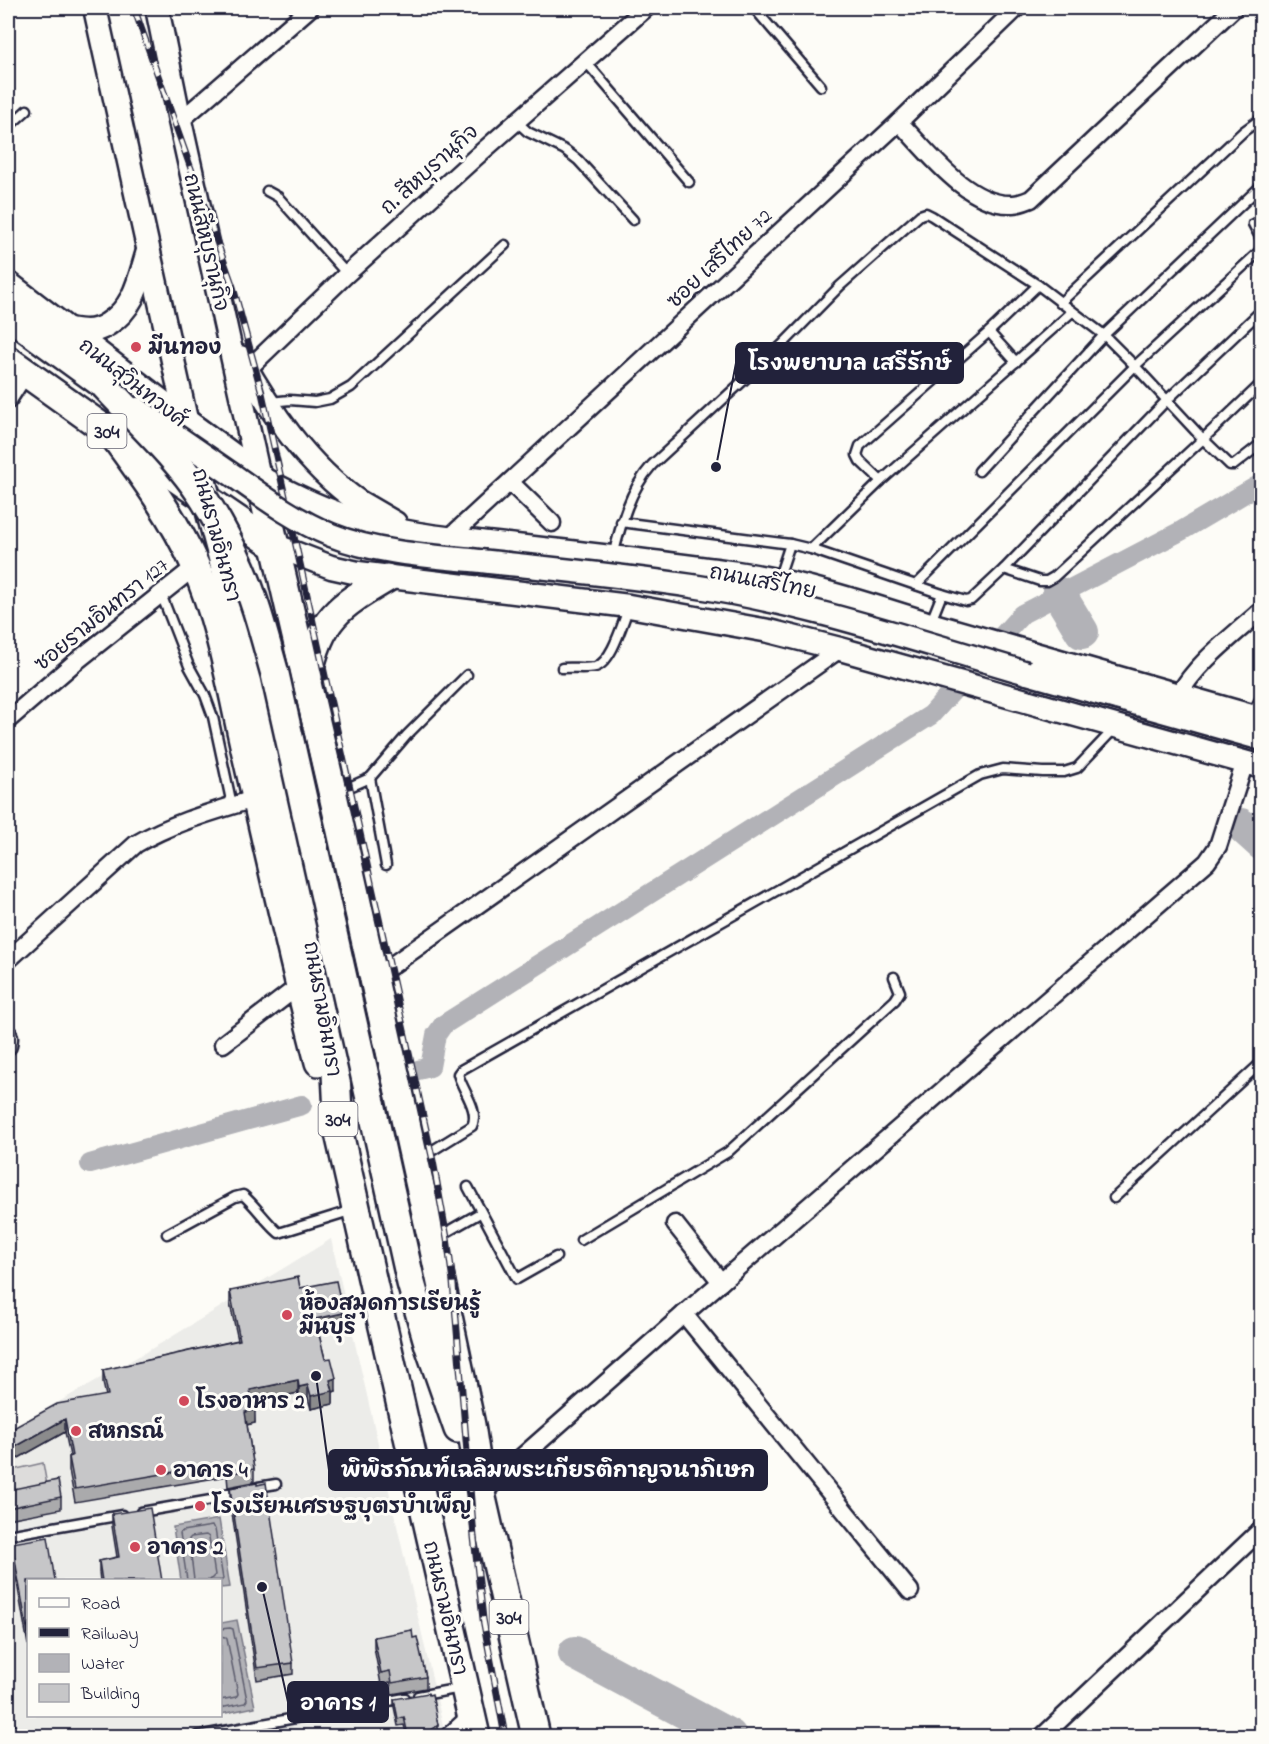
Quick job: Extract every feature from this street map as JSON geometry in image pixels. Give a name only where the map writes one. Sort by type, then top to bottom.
[{"type":"highway","name":"ถนนสุวินทวงศ์","points":[[8,286],[259,477]]},
{"type":"highway","points":[[8,315],[104,386],[170,455],[201,494],[242,570],[260,622],[274,674],[411,1283],[436,1368],[482,1498]]},
{"type":"highway","points":[[76,409],[90,415],[98,415],[109,409],[113,400],[114,393],[111,383],[94,353]]},
{"type":"highway","name":"304","points":[[17,366],[274,545]]},
{"type":"highway","name":"ถนนรามอินทรา","points":[[187,424],[234,595],[329,1022],[336,1073],[339,1133],[474,1726]]},
{"type":"highway","points":[[113,435],[161,502],[185,544],[196,566],[217,625],[244,802],[300,985],[339,1133]]},
{"type":"highway","name":"304","points":[[259,477],[333,795],[432,1240],[471,1425],[482,1498],[536,1737]]},
{"type":"highway","points":[[307,681],[313,652],[329,621],[355,596],[387,578]]},
{"type":"highway","points":[[292,856],[343,842]]},
{"type":"main road","points":[[94,8],[187,424]]},
{"type":"main road","name":"ถนนสีหบุรานุกิจ","points":[[157,8],[259,477]]},
{"type":"main road","points":[[62,328],[85,332],[99,330],[125,311],[133,297],[148,249]]},
{"type":"main road","points":[[228,338],[282,426],[329,477],[358,501],[410,532]]},
{"type":"main road","points":[[104,386],[268,501],[332,536],[414,554],[652,580],[728,591],[844,620],[1262,739]]},
{"type":"main road","name":"ถนนเสรีไทย","points":[[259,477],[314,505],[343,516],[410,532],[778,580],[1256,718]]},
{"type":"main road","points":[[274,545],[331,567],[387,578],[629,606],[769,631],[1253,764]]},
{"type":"main road","points":[[669,614],[662,596],[662,586],[668,574],[679,567]]},
{"type":"street","points":[[180,121],[310,8]]},
{"type":"street","name":"ถ. สีหบุรานุกิจ","points":[[247,370],[347,274],[516,121],[646,8]]},
{"type":"street","name":"ซอย เสรีไทย 72","points":[[449,538],[900,122],[1017,8]]},
{"type":"street","points":[[900,122],[963,187],[991,201],[1014,204],[1031,199],[1234,8]]},
{"type":"street","points":[[8,400],[17,366]]},
{"type":"street","points":[[510,482],[552,523]]},
{"type":"street","name":"ซอยรามอินทรา 127","points":[[8,720],[73,664],[196,566]]},
{"type":"street","points":[[1178,696],[1186,682],[1199,668],[1262,610]]},
{"type":"street","points":[[374,978],[840,649]]},
{"type":"street","points":[[482,1498],[489,1487],[684,1314],[1207,862],[1218,846],[1253,764]]},
{"type":"street","points":[[8,960],[136,844],[195,816],[244,802]]},
{"type":"street","points":[[223,1044],[300,985]]},
{"type":"street","points":[[8,1034],[8,1046]]},
{"type":"street","points":[[675,1224],[722,1282]]},
{"type":"street","points":[[684,1314],[910,1591]]},
{"type":"street","points":[[1043,1737],[1262,1529]]},
{"type":"street","points":[[449,1737],[474,1726]]},
{"type":"lane","points":[[754,8],[821,87]]},
{"type":"lane","points":[[586,62],[689,182]]},
{"type":"lane","points":[[8,127],[27,110]]},
{"type":"lane","points":[[1060,303],[1244,131],[1262,118]]},
{"type":"lane","points":[[516,121],[528,132],[565,150],[578,160],[633,220]]},
{"type":"lane","points":[[979,471],[1104,335],[1262,185]]},
{"type":"lane","points":[[267,191],[278,197],[347,274]]},
{"type":"lane","points":[[613,557],[621,522],[635,488],[652,465],[782,345],[840,286],[920,215],[926,213],[1038,285],[1104,335],[1230,465],[1234,465],[1262,443]]},
{"type":"lane","points":[[1253,224],[1262,242]]},
{"type":"lane","points":[[267,403],[290,400],[315,402],[330,399],[351,387],[505,245]]},
{"type":"lane","points":[[916,585],[1136,366],[1262,249]]},
{"type":"lane","points":[[881,482],[860,462],[857,455],[860,446],[989,332],[1038,285]]},
{"type":"lane","points":[[621,522],[790,544],[811,549],[942,594],[966,601],[971,600],[1004,569],[1166,401],[1262,310]]},
{"type":"lane","points":[[811,549],[881,482],[1072,312]]},
{"type":"lane","points":[[989,332],[1016,362]]},
{"type":"lane","points":[[1004,569],[1040,581],[1047,581],[1054,577],[1262,383]]},
{"type":"lane","points":[[778,580],[790,544]]},
{"type":"lane","points":[[162,594],[189,666],[205,695],[244,802]]},
{"type":"lane","points":[[930,624],[942,594]]},
{"type":"lane","points":[[562,668],[597,666],[604,662],[610,655],[629,606]]},
{"type":"lane","points":[[333,795],[370,778],[408,735],[467,675]]},
{"type":"lane","points":[[1256,718],[1262,696]]},
{"type":"lane","points":[[414,1161],[472,1126],[475,1114],[458,1074],[461,1070],[980,775],[1003,769],[1064,772],[1077,768],[1117,727]]},
{"type":"lane","points":[[370,778],[386,865]]},
{"type":"lane","points":[[580,1240],[728,1152],[895,1000],[900,992],[894,977]]},
{"type":"lane","points":[[1114,1198],[1262,1062]]},
{"type":"lane","points":[[468,1187],[517,1280],[556,1257]]},
{"type":"lane","points":[[167,1233],[243,1195],[279,1233],[357,1209]]},
{"type":"lane","points":[[432,1240],[480,1213]]},
{"type":"lane","points":[[8,1535],[212,1500],[220,1495],[276,1484]]},
{"type":"lane","points":[[197,1737],[465,1688]]},
{"type":"lane","points":[[8,1720],[11,1737]]},
{"type":"shaded area","name":"โรงเรียนเศรษฐบุตรบำเพ็ญ","points":[[331,1239],[444,1730],[437,1736],[8,1736],[8,1431],[165,1341]]},
{"type":"shaded area","points":[[43,1463],[48,1491],[8,1499],[8,1471]]},
{"type":"water","points":[[219,1519],[230,1587],[222,1588],[222,1579],[181,1579],[173,1527]]},
{"type":"water","points":[[237,1620],[255,1707],[222,1714],[222,1623]]},
{"type":"building","points":[[298,1277],[300,1288],[336,1281],[343,1313],[315,1319],[325,1359],[331,1358],[336,1378],[330,1380],[333,1391],[311,1396],[308,1385],[299,1387],[298,1380],[250,1390],[255,1410],[245,1412],[254,1469],[228,1474],[227,1463],[75,1489],[65,1419],[8,1451],[8,1431],[57,1404],[108,1395],[103,1370],[240,1340],[230,1291]]},
{"type":"building","points":[[58,1480],[61,1497],[8,1508],[8,1490]]},
{"type":"building","points":[[257,1483],[257,1485],[266,1483],[293,1663],[257,1668],[230,1488]]},
{"type":"building","name":"อาคาร 2","points":[[150,1508],[162,1579],[102,1579],[99,1561],[119,1557],[112,1514]]},
{"type":"building","points":[[48,1537],[55,1579],[27,1579],[27,1628],[12,1543]]},
{"type":"building","points":[[412,1630],[413,1638],[417,1637],[426,1677],[392,1683],[390,1671],[381,1673],[374,1637]]},
{"type":"building","points":[[432,1694],[438,1725],[430,1731],[408,1735],[404,1717],[398,1719],[394,1699]]},
{"type":"building","points":[[306,1731],[307,1737],[275,1737]]},
{"type":"waterway","points":[[418,1070],[430,1067],[436,1035],[443,1025],[931,715],[1022,614],[1181,531],[1262,483]]},
{"type":"waterway","points":[[1059,594],[1082,632]]},
{"type":"waterway","points":[[1241,825],[1262,844]]},
{"type":"waterway","points":[[90,1164],[302,1105]]},
{"type":"waterway","points":[[575,1653],[730,1736]]},
{"type":"railway","points":[[134,8],[233,287],[262,393],[433,1161],[453,1282],[483,1619],[505,1736]]},
{"type":"place","name":"มีนทอง","points":[[136,347]]},
{"type":"place","name":"โรงพยาบาล เสรีรักษ์","points":[[716,467]]},
{"type":"place","name":"ห้องสมุดการเรียนรู้ มีนบุรี","points":[[287,1315]]},
{"type":"place","name":"พิพิธภัณฑ์เฉลิมพระเกียรติกาญจนาภิเษก","points":[[316,1376]]},
{"type":"place","name":"โรงอาหาร 2","points":[[184,1401]]},
{"type":"place","name":"สหกรณ์","points":[[76,1431]]},
{"type":"place","name":"อาคาร 4","points":[[161,1470]]},
{"type":"place","name":"โรงเรียนเศรษฐบุตรบำเพ็ญ","points":[[200,1506]]},
{"type":"place","name":"อาคาร 2","points":[[135,1547]]},
{"type":"place","name":"อาคาร 1","points":[[262,1587]]}]
